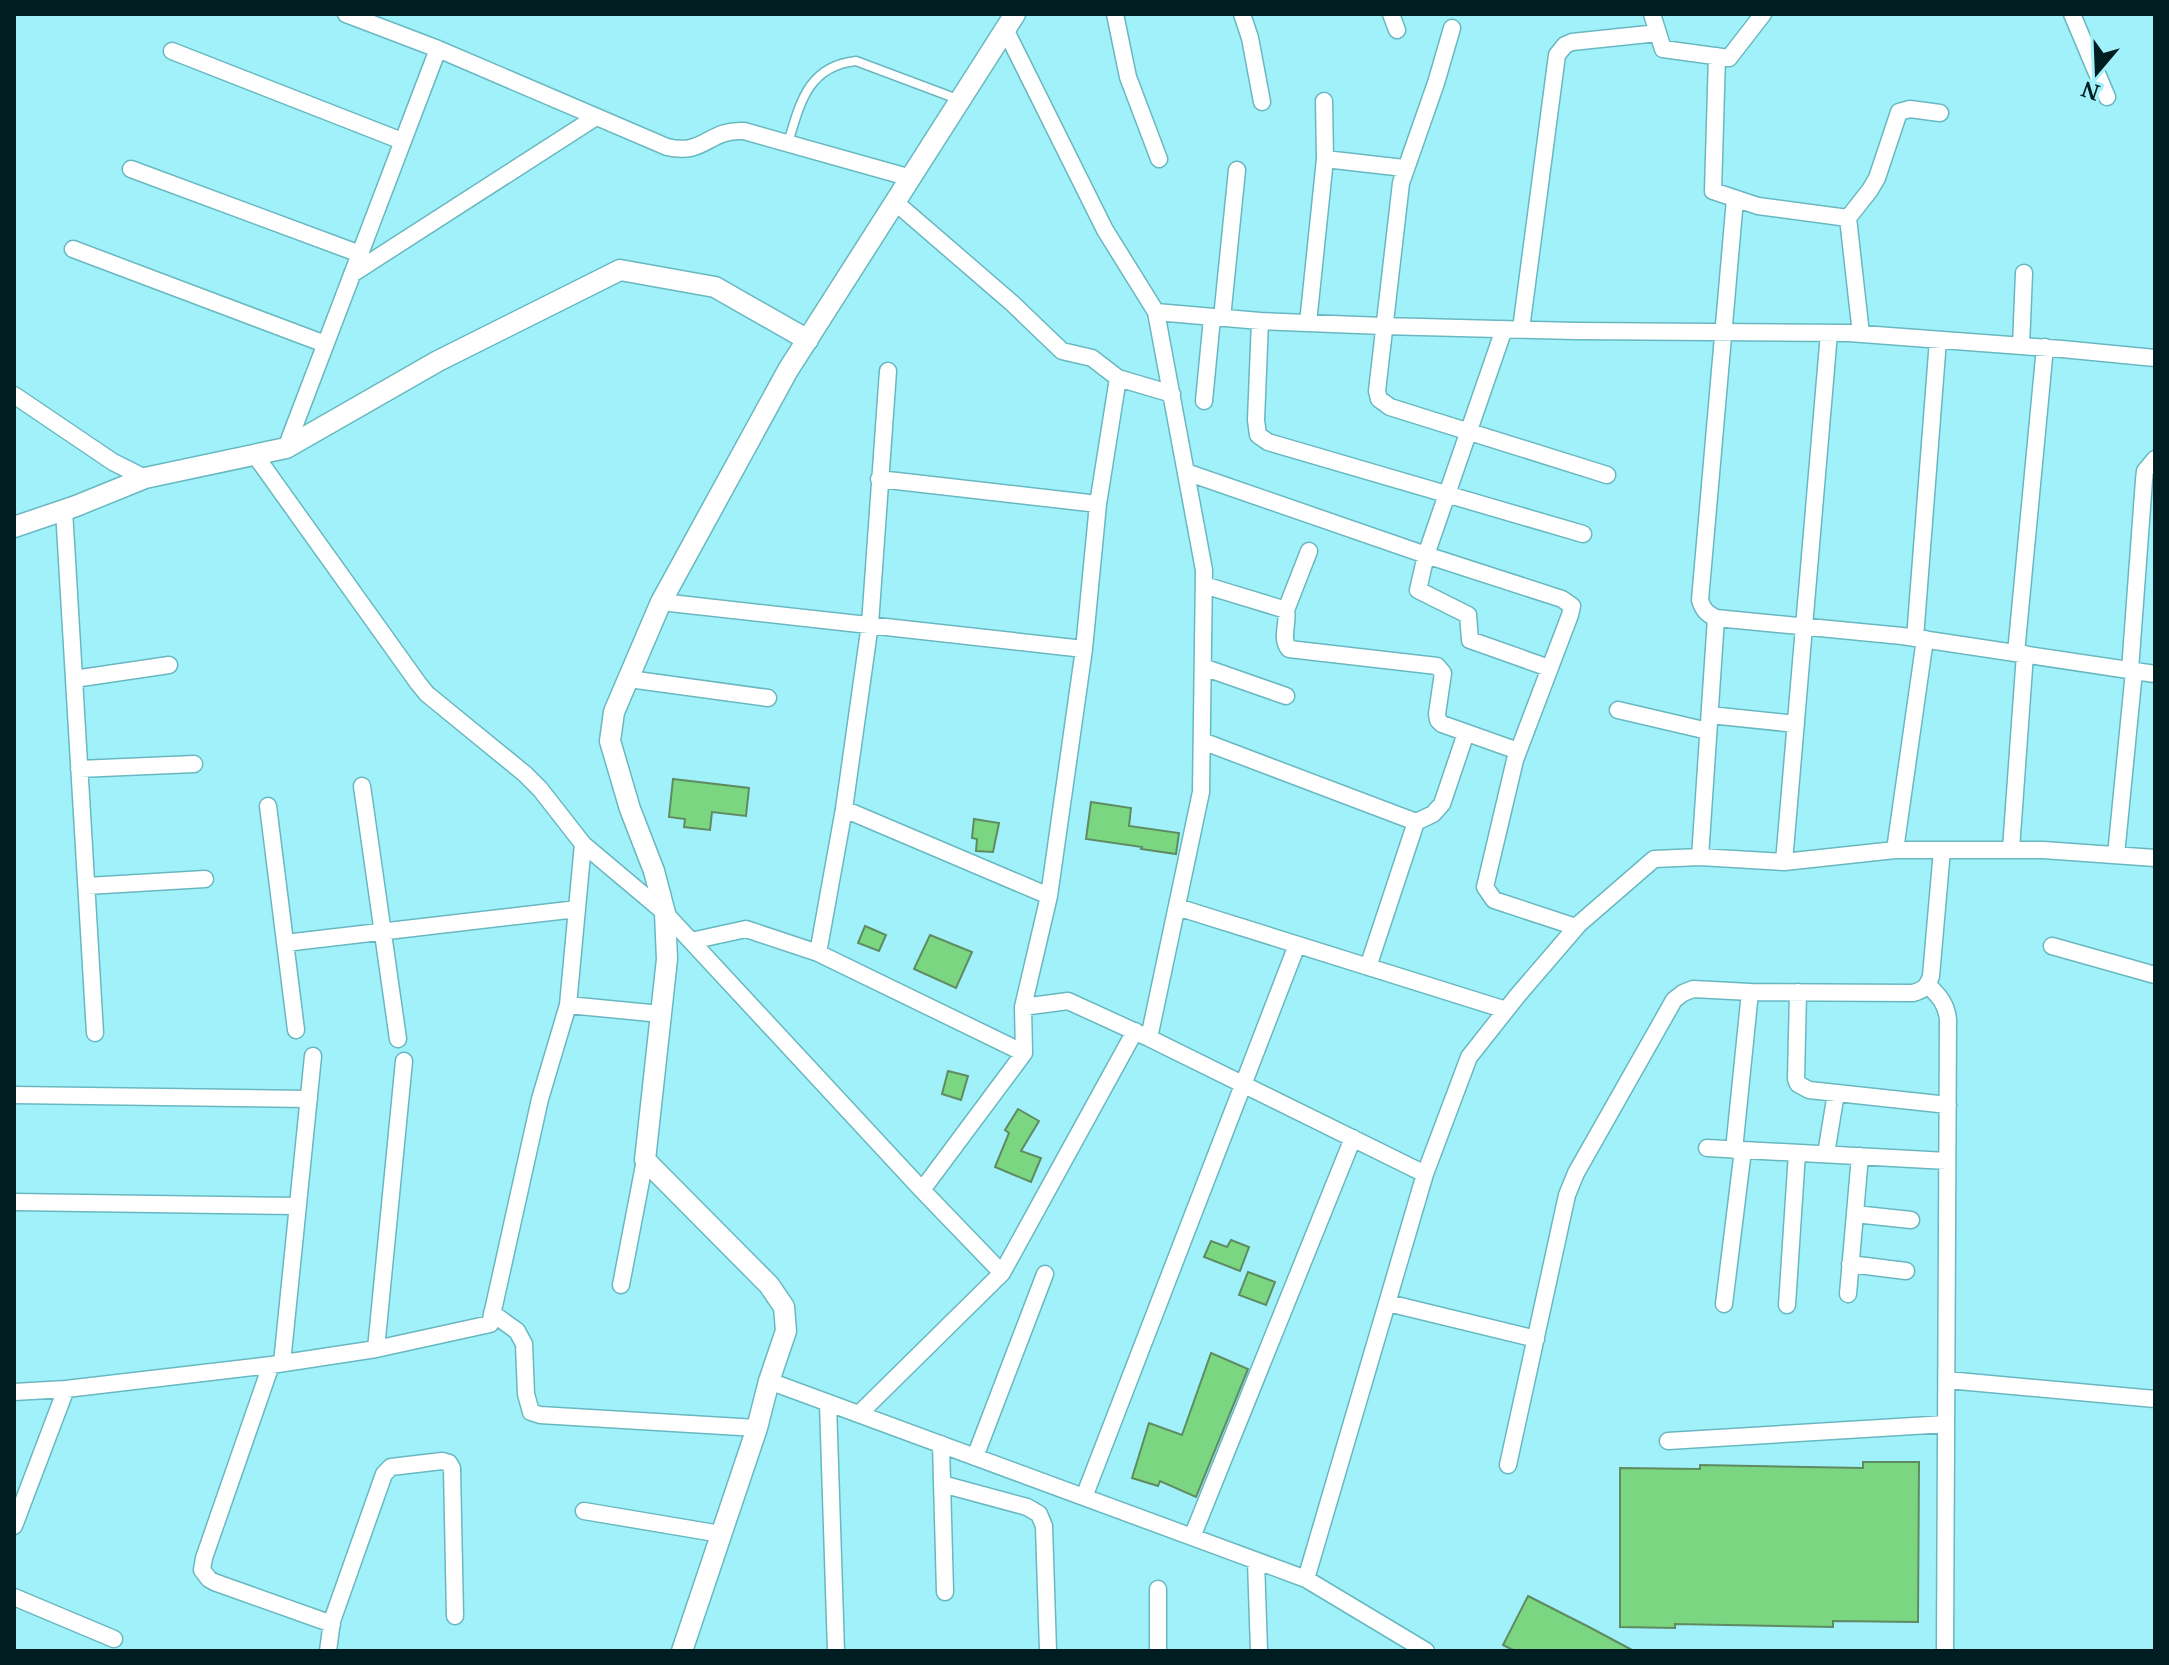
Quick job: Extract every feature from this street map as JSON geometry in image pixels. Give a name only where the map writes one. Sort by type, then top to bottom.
[{"type":"street","points":[[346,14],[438,49],[667,147],[683,151],[697,148],[720,133],[744,131],[911,178]]},
{"type":"street","points":[[1115,14],[1128,77],[1159,159]]},
{"type":"street","points":[[1242,14],[1250,38],[1262,102]]},
{"type":"street","points":[[1652,14],[1663,49],[1729,58],[1763,14]]},
{"type":"street","points":[[2072,14],[2107,97]]},
{"type":"street","points":[[621,1285],[645,1160],[667,959],[665,913],[610,741],[614,712],[661,602],[788,370],[1010,22]]},
{"type":"street","points":[[859,1414],[1002,1273],[1142,1035],[1177,907],[1201,792],[1204,570],[1156,312],[1105,230],[1010,22]]},
{"type":"street","points":[[1452,28],[1401,183],[1383,326],[1377,391],[1379,399],[1390,407],[1607,475]]},
{"type":"street","points":[[1549,668],[1470,640],[1468,615],[1418,590],[1426,555],[1469,431],[1512,329],[1557,55],[1572,42],[1658,33]]},
{"type":"street","points":[[286,448],[438,49]]},
{"type":"street","points":[[172,51],[402,141]]},
{"type":"street","points":[[1717,56],[1713,191],[1758,206],[1848,218]]},
{"type":"street","points":[[1308,323],[1325,159],[1324,101]]},
{"type":"street","points":[[1861,334],[1848,218],[1877,178],[1899,112],[1910,109],[1940,113]]},
{"type":"street","points":[[352,274],[596,117]]},
{"type":"street","points":[[1325,159],[1404,168]]},
{"type":"street","points":[[131,169],[360,254]]},
{"type":"street","points":[[1204,401],[1237,170]]},
{"type":"street","points":[[1735,199],[1700,600],[1708,615],[1920,639],[2155,674]]},
{"type":"street","points":[[895,202],[1012,303],[1062,351],[1092,358],[1118,378],[1172,394]]},
{"type":"street","points":[[73,249],[325,344]]},
{"type":"street","points":[[14,527],[145,478],[286,448],[438,361],[620,270],[715,287],[808,340]]},
{"type":"street","points":[[2021,346],[2024,273]]},
{"type":"street","points":[[1156,312],[1260,321],[1383,326],[1861,334],[2155,358]]},
{"type":"street","points":[[1260,321],[1256,420],[1258,435],[1268,442],[1583,534]]},
{"type":"street","points":[[1784,862],[1829,333]]},
{"type":"street","points":[[1895,850],[1920,639],[1938,340]]},
{"type":"street","points":[[2011,849],[2021,654],[2045,347]]},
{"type":"street","points":[[818,953],[844,809],[870,624],[888,371]]},
{"type":"street","points":[[922,1190],[1024,1053],[1023,1007],[1049,896],[1084,649],[1098,504],[1118,378]]},
{"type":"street","points":[[14,395],[113,462],[145,478]]},
{"type":"street","points":[[255,455],[427,694],[525,774],[583,844],[665,913],[1002,1273]]},
{"type":"street","points":[[2116,855],[2144,480],[2145,471],[2155,459]]},
{"type":"street","points":[[1186,472],[1562,599],[1572,606],[1518,751],[1485,887],[1494,900],[1576,927]]},
{"type":"street","points":[[879,479],[1098,504]]},
{"type":"street","points":[[64,510],[95,1033]]},
{"type":"street","points":[[1309,551],[1286,610],[1285,640],[1289,649],[1437,666],[1443,673],[1438,720],[1518,751]]},
{"type":"street","points":[[1204,585],[1286,610]]},
{"type":"street","points":[[661,602],[1084,649]]},
{"type":"street","points":[[1700,857],[1716,618]]},
{"type":"street","points":[[74,679],[169,665]]},
{"type":"street","points":[[1203,667],[1286,696]]},
{"type":"street","points":[[629,679],[768,698]]},
{"type":"street","points":[[1618,710],[1709,723],[1796,724]]},
{"type":"street","points":[[1202,741],[1416,822],[1433,814],[1442,804],[1466,733]]},
{"type":"street","points":[[79,769],[194,764]]},
{"type":"street","points":[[362,786],[398,1039]]},
{"type":"street","points":[[268,806],[296,1030]]},
{"type":"street","points":[[844,809],[1049,896]]},
{"type":"street","points":[[1368,967],[1416,822]]},
{"type":"street","points":[[14,1392],[66,1389],[276,1364],[376,1349],[490,1324],[540,1099],[568,1005],[583,844]]},
{"type":"street","points":[[1306,1579],[1425,1174],[1469,1057],[1576,927],[1654,859],[1700,857],[1784,862],[1895,850],[2011,849],[2155,858]]},
{"type":"street","points":[[1508,1465],[1567,1195],[1576,1173],[1674,1000],[1693,989],[1750,992],[1922,991],[1931,976],[1942,850]]},
{"type":"street","points":[[87,886],[205,879]]},
{"type":"street","points":[[1177,907],[1506,1010]]},
{"type":"street","points":[[285,943],[577,909]]},
{"type":"street","points":[[691,941],[746,929],[818,953],[1024,1053]]},
{"type":"street","points":[[1084,1497],[1297,945]]},
{"type":"street","points":[[2052,946],[2155,975]]},
{"type":"street","points":[[1928,985],[1942,998],[1947,1008],[1945,1651]]},
{"type":"street","points":[[1724,1304],[1750,992]]},
{"type":"street","points":[[1798,992],[1798,1084],[1809,1090],[1948,1105]]},
{"type":"street","points":[[1023,1007],[1068,1001],[1425,1174]]},
{"type":"street","points":[[568,1005],[661,1014]]},
{"type":"street","points":[[313,1056],[298,1206],[276,1364],[209,1543],[202,1570],[214,1582],[332,1624]]},
{"type":"street","points":[[376,1349],[404,1061]]},
{"type":"street","points":[[1826,1154],[1836,1093]]},
{"type":"street","points":[[14,1095],[309,1099]]},
{"type":"street","points":[[1192,1537],[1353,1138]]},
{"type":"street","points":[[1707,1148],[1947,1161]]},
{"type":"street","points":[[1787,1305],[1797,1153]]},
{"type":"street","points":[[1848,1294],[1860,1156]]},
{"type":"street","points":[[645,1160],[769,1285],[784,1307],[786,1331],[757,1428],[682,1651]]},
{"type":"street","points":[[14,1202],[298,1206]]},
{"type":"street","points":[[1855,1214],[1911,1220]]},
{"type":"street","points":[[1850,1264],[1906,1271]]},
{"type":"street","points":[[975,1457],[1045,1274]]},
{"type":"street","points":[[1388,1303],[1536,1339]]},
{"type":"street","points":[[492,1313],[517,1331],[524,1344],[526,1394],[531,1412],[757,1428]]},
{"type":"street","points":[[1947,1380],[2155,1399]]},
{"type":"street","points":[[769,1381],[1306,1579],[1426,1651]]},
{"type":"street","points":[[14,1526],[20,1493],[66,1389]]},
{"type":"street","points":[[828,1403],[836,1651]]},
{"type":"street","points":[[1668,1441],[1946,1424]]},
{"type":"street","points":[[941,1444],[945,1592]]},
{"type":"street","points":[[328,1651],[332,1624],[387,1470],[395,1466],[442,1461],[452,1468],[455,1616]]},
{"type":"street","points":[[942,1484],[1027,1507],[1039,1514],[1044,1526],[1048,1651]]},
{"type":"street","points":[[584,1511],[721,1534]]},
{"type":"street","points":[[1256,1561],[1259,1651]]},
{"type":"street","points":[[1158,1589],[1158,1651]]},
{"type":"street","points":[[14,1597],[114,1639]]},
{"type":"lane","points":[[788,144],[799,107],[809,87],[825,71],[839,63],[856,61],[960,100]]},
{"type":"building","points":[[673,779],[749,788],[746,816],[712,812],[710,830],[684,827],[685,819],[669,817]]},
{"type":"building","points":[[1091,802],[1131,808],[1129,826],[1179,833],[1176,854],[1086,839]]},
{"type":"building","points":[[974,819],[999,823],[993,852],[976,851],[977,839],[972,838]]},
{"type":"building","points":[[865,926],[886,935],[879,951],[858,943]]},
{"type":"building","points":[[930,935],[972,952],[956,988],[914,969]]},
{"type":"building","points":[[948,1071],[968,1076],[961,1100],[942,1094]]},
{"type":"building","points":[[1018,1109],[1039,1121],[1021,1151],[1041,1158],[1031,1182],[995,1167],[1009,1133],[1005,1130]]},
{"type":"building","points":[[1231,1240],[1249,1247],[1240,1271],[1204,1257],[1211,1241],[1227,1247]]},
{"type":"building","points":[[1248,1272],[1275,1282],[1266,1305],[1239,1295]]},
{"type":"building","points":[[1211,1353],[1248,1369],[1196,1497],[1160,1481],[1158,1486],[1132,1478],[1149,1423],[1182,1435]]},
{"type":"building","points":[[1863,1462],[1919,1462],[1918,1622],[1833,1621],[1833,1627],[1675,1624],[1675,1628],[1620,1627],[1620,1468],[1700,1469],[1700,1465],[1863,1468]]},
{"type":"building","points":[[1528,1596],[1634,1651],[1515,1651],[1503,1645]]}]
